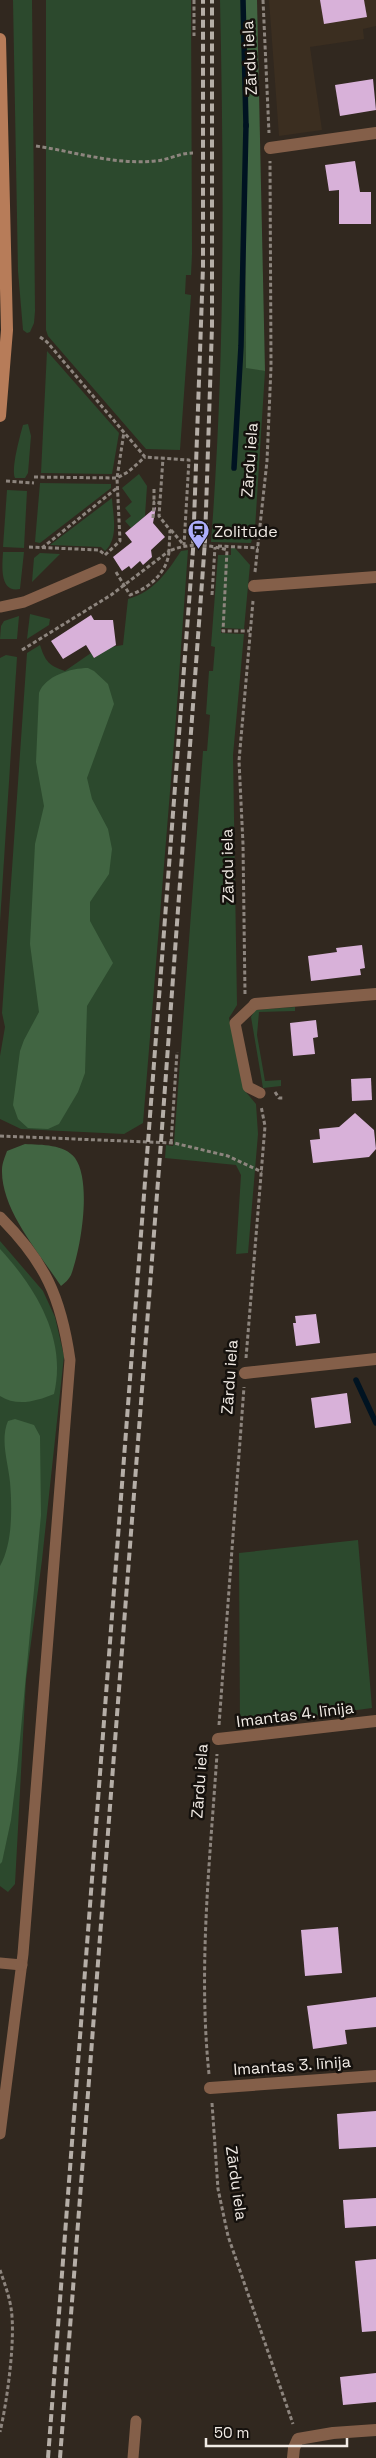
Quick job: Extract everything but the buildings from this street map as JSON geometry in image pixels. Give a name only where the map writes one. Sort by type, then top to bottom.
[{"type":"street","points":[[0,39],[7,330],[0,416]]},
{"type":"street","points":[[270,148],[376,133]]},
{"type":"street","points":[[254,586],[376,578]]},
{"type":"street","points":[[250,1008],[376,994]]},
{"type":"street","points":[[245,1373],[376,1359]]},
{"type":"street","name":"Imantas 4. līnija","points":[[218,1739],[376,1721]]},
{"type":"street","name":"Imantas 3. līnija","points":[[210,2088],[376,2076]]},
{"type":"street","points":[[293,2458],[294,2448],[298,2439],[333,2433],[376,2430]]},
{"type":"lane","points":[[0,607],[31,600],[105,565]]},
{"type":"lane","points":[[250,1008],[236,1023],[248,1087],[260,1093]]},
{"type":"lane","points":[[0,1216],[32,1252],[58,1299],[66,1329],[70,1360],[22,1965],[0,2134]]},
{"type":"lane","points":[[0,1963],[22,1965]]},
{"type":"lane","points":[[133,2458],[136,2421]]},
{"type":"path","points":[[194,0],[194,36]]},
{"type":"path","name":"Zārdu iela","points":[[250,1008],[239,761],[267,461],[271,367],[270,148],[262,0]]},
{"type":"path","points":[[36,146],[77,152],[98,158],[156,161],[181,153],[193,153]]},
{"type":"path","points":[[40,336],[144,457]]},
{"type":"path","points":[[105,565],[105,555],[120,541],[117,478],[124,432]]},
{"type":"path","points":[[34,477],[117,478],[128,472],[144,457],[189,460],[184,545]]},
{"type":"path","points":[[163,458],[159,516],[184,545]]},
{"type":"path","points":[[6,481],[34,483]]},
{"type":"path","points":[[42,548],[118,488]]},
{"type":"path","points":[[153,518],[154,489]]},
{"type":"path","points":[[154,502],[160,503]]},
{"type":"path","points":[[113,568],[130,595],[148,586],[166,566],[170,530]]},
{"type":"path","points":[[22,650],[111,595],[169,551],[184,545],[216,547],[227,550],[223,631],[250,632]]},
{"type":"path","points":[[216,547],[227,545],[258,548]]},
{"type":"path","points":[[29,547],[99,550],[105,555]]},
{"type":"path","points":[[212,596],[216,547]]},
{"type":"path","points":[[171,1143],[177,1052]]},
{"type":"path","points":[[275,1092],[279,1098],[283,1098]]},
{"type":"path","name":"Zārdu iela","points":[[260,1093],[265,1126],[245,1373],[205,1928],[204,2024],[218,2189],[228,2236],[298,2439]]},
{"type":"path","points":[[0,1136],[171,1143],[228,1156],[262,1172]]},
{"type":"path","points":[[0,2270],[11,2309],[12,2332],[6,2409],[0,2432]]},
{"type":"shaded area","points":[[269,0],[376,0],[376,26],[363,29],[364,39],[310,47],[322,130],[279,136]]},
{"type":"green space","points":[[13,0],[32,0],[35,311],[34,323],[30,332],[27,333],[23,330],[18,271]]},
{"type":"green space","points":[[46,0],[191,0],[192,254],[191,275],[186,275],[185,294],[191,295],[180,450],[146,449],[48,336],[46,330]]},
{"type":"green space","points":[[220,0],[244,0],[246,367],[265,371],[255,529],[251,543],[211,542],[216,474],[221,339],[222,135]]},
{"type":"green space","points":[[244,0],[257,0],[265,371],[246,368]]},
{"type":"green space","points":[[47,351],[119,433],[112,474],[41,473]]},
{"type":"green space","points":[[28,424],[31,436],[28,473],[25,478],[15,478],[14,467],[18,444],[23,425]]},
{"type":"green space","points":[[139,474],[147,486],[145,516],[131,528],[125,521],[131,516],[125,508],[132,502],[122,488]]},
{"type":"green space","points":[[40,483],[111,484],[111,488],[40,543],[35,542]]},
{"type":"green space","points":[[7,490],[27,491],[24,548],[3,547]]},
{"type":"green space","points":[[112,498],[114,533],[105,551],[101,547],[50,545]]},
{"type":"green space","points":[[231,548],[235,548],[250,565],[244,629],[221,628],[221,633],[244,634],[233,755],[237,1005],[229,1018],[245,1091],[256,1104],[258,1134],[248,1253],[236,1254],[241,1175],[236,1165],[165,1158],[166,1145],[173,1146],[174,1143],[203,751],[207,751],[210,715],[206,714],[209,671],[213,671],[215,647],[211,646],[218,555],[231,555]]},
{"type":"green space","points":[[188,550],[143,1123],[124,1134],[21,1129],[0,1119],[0,1056],[5,1027],[2,1013],[27,653],[40,645],[48,662],[65,671],[91,653],[94,658],[111,647],[123,645],[128,599],[145,592],[153,586],[165,574],[181,551]]},
{"type":"green space","points":[[3,552],[24,552],[20,589],[13,589],[6,583],[3,572]]},
{"type":"green space","points":[[40,553],[60,554],[32,582],[34,558]]},
{"type":"green space","points":[[30,614],[50,619],[49,625],[27,639]]},
{"type":"green space","points":[[19,616],[17,639],[0,639],[1,626],[4,621]]},
{"type":"green space","points":[[6,655],[17,657],[0,922],[0,658]]},
{"type":"green space","points":[[88,668],[108,684],[114,704],[87,778],[92,799],[108,829],[112,849],[109,874],[90,902],[90,921],[113,963],[87,1006],[85,1073],[78,1092],[59,1124],[48,1129],[28,1128],[18,1119],[13,1105],[20,1051],[39,1012],[30,944],[35,844],[44,806],[36,762],[39,693],[47,682],[59,674]]},
{"type":"green space","points":[[295,1007],[295,1011],[259,1012],[257,1035],[265,1081],[281,1080],[281,1086],[263,1088],[251,1017],[255,1010]]},
{"type":"green space","points":[[25,1144],[52,1146],[65,1150],[75,1158],[80,1169],[84,1199],[81,1233],[71,1275],[61,1286],[23,1231],[3,1185],[2,1167],[7,1151]]},
{"type":"green space","points":[[0,1241],[43,1291],[55,1317],[64,1356],[42,1560],[26,1680],[15,1884],[8,1892],[0,1886]]},
{"type":"green space","points":[[0,1249],[25,1280],[45,1316],[52,1334],[57,1374],[54,1394],[34,1401],[13,1401],[0,1396]]},
{"type":"green space","points":[[15,1419],[34,1425],[40,1436],[41,1515],[17,1771],[11,1820],[0,1864],[0,1566],[7,1547],[11,1514],[5,1436],[8,1421]]},
{"type":"green space","points":[[358,1540],[372,1708],[240,1726],[239,1553]]},
{"type":"waterway","points":[[243,0],[246,126]]},
{"type":"waterway","points":[[234,468],[241,346],[246,125]]},
{"type":"waterway","points":[[356,1380],[376,1423]]},
{"type":"railway","points":[[48,2458],[193,550],[203,267],[203,0]]},
{"type":"railway","points":[[60,2458],[205,541],[212,326],[212,0]]},
{"type":"place","name":"Zolitūde","points":[[198,550]]}]
